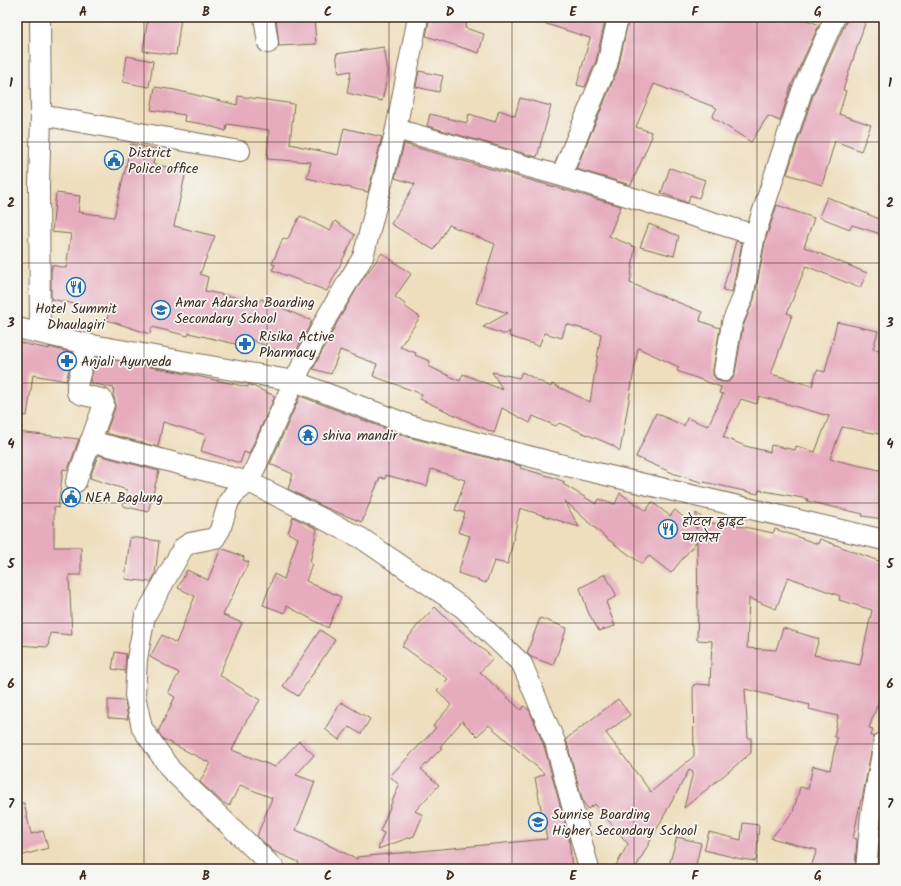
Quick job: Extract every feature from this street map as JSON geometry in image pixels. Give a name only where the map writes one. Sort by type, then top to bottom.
[{"type":"street","points":[[40,17],[40,333]]},
{"type":"street","points":[[264,17],[268,43]]},
{"type":"street","points":[[275,869],[172,770],[142,728],[135,695],[137,659],[146,616],[167,576],[183,548],[190,543],[215,538],[220,530],[230,501],[234,494],[249,482],[294,381],[328,315],[363,257],[396,129],[418,17]]},
{"type":"street","points":[[561,176],[607,65],[618,17]]},
{"type":"street","points":[[724,371],[732,323],[743,296],[755,235],[802,91],[835,17]]},
{"type":"street","points":[[41,115],[240,151]]},
{"type":"street","points":[[396,129],[561,176],[755,235]]},
{"type":"street","points":[[17,328],[87,344],[294,381],[412,426],[567,466],[884,540]]},
{"type":"street","points":[[76,482],[104,404],[102,399],[83,395],[77,392],[77,386],[87,344]]},
{"type":"street","points":[[90,441],[249,482],[361,538],[463,608],[522,664],[555,742],[589,869]]},
{"type":"street","points":[[866,869],[871,815],[884,742]]},
{"type":"building","points":[[148,17],[181,17],[176,55],[143,51]]},
{"type":"building","points":[[276,17],[314,17],[316,44],[279,46]]},
{"type":"building","points":[[430,17],[469,17],[465,28],[484,34],[479,53],[426,36]]},
{"type":"building","points":[[538,17],[606,17],[596,61],[585,87],[577,85],[590,38],[537,21]]},
{"type":"building","points":[[629,17],[800,17],[819,25],[791,86],[780,121],[768,116],[751,142],[712,117],[717,108],[654,84],[636,127],[651,132],[650,135],[652,136],[631,185],[576,169],[618,69]]},
{"type":"building","points":[[846,17],[867,17],[843,90],[846,91],[839,114],[871,125],[861,151],[835,141],[822,185],[787,174],[813,95],[846,22]]},
{"type":"building","points":[[384,47],[388,72],[382,101],[347,93],[351,71],[339,73],[336,54]]},
{"type":"building","points":[[127,56],[153,61],[149,87],[123,82]]},
{"type":"building","points":[[419,71],[443,76],[439,92],[416,87]]},
{"type":"building","points":[[155,87],[175,90],[237,105],[238,96],[294,104],[290,144],[338,155],[344,128],[382,137],[368,192],[307,178],[311,162],[267,159],[269,130],[227,124],[226,131],[203,124],[184,121],[185,115],[151,110]]},
{"type":"building","points":[[520,98],[551,106],[537,157],[427,126],[430,114],[467,123],[469,114],[495,122],[499,110],[515,116]]},
{"type":"building","points":[[131,144],[156,149],[153,164],[186,171],[174,226],[215,236],[200,274],[208,277],[205,291],[259,302],[261,299],[312,321],[293,357],[242,336],[240,345],[189,333],[188,336],[152,327],[150,334],[107,320],[109,311],[51,299],[52,265],[66,268],[71,234],[52,232],[56,193],[80,196],[78,212],[114,217]]},
{"type":"building","points":[[404,144],[621,206],[609,236],[635,247],[630,283],[702,312],[700,321],[720,328],[713,375],[717,380],[722,382],[728,382],[733,378],[735,373],[743,326],[754,299],[766,238],[777,205],[814,218],[804,247],[867,273],[860,288],[806,266],[787,313],[792,315],[771,374],[812,386],[817,370],[825,372],[837,322],[878,331],[873,349],[884,351],[884,435],[842,427],[830,459],[884,471],[884,519],[862,516],[863,514],[807,501],[808,499],[759,490],[758,494],[704,483],[675,474],[636,457],[656,413],[684,426],[687,418],[708,426],[723,394],[719,393],[721,387],[677,371],[679,367],[638,348],[620,451],[612,445],[559,423],[556,426],[533,416],[530,423],[502,408],[494,433],[420,399],[422,394],[373,376],[377,364],[340,350],[331,374],[313,369],[360,283],[382,253],[411,274],[395,297],[405,304],[404,306],[420,317],[400,347],[416,353],[415,355],[430,361],[428,366],[460,381],[463,374],[503,390],[492,372],[519,378],[522,372],[551,387],[552,384],[590,402],[601,334],[566,324],[562,338],[544,333],[539,346],[509,336],[510,331],[503,334],[483,327],[508,313],[476,303],[495,244],[449,225],[434,250],[391,224],[415,184],[395,178]],"holes":[[[759,396],[829,416],[815,452],[796,446],[795,450],[771,445],[770,452],[745,446],[723,437],[741,399],[757,404]]]},
{"type":"building","points":[[670,168],[705,180],[699,198],[690,195],[688,203],[661,193]]},
{"type":"building","points":[[827,197],[884,221],[884,235],[852,225],[850,229],[819,217]]},
{"type":"building","points":[[300,216],[330,231],[335,221],[355,235],[327,291],[272,270],[275,265],[272,264],[283,238],[287,240]]},
{"type":"building","points":[[649,224],[679,236],[674,256],[640,247]]},
{"type":"building","points":[[736,241],[742,243],[732,292],[723,290]]},
{"type":"building","points":[[17,342],[49,349],[49,347],[73,353],[66,381],[33,375],[27,416],[17,415]]},
{"type":"building","points":[[96,357],[248,387],[248,385],[250,385],[275,396],[249,454],[244,452],[240,463],[201,451],[206,435],[163,422],[158,447],[106,433],[115,408],[115,400],[113,395],[114,388],[90,383]]},
{"type":"building","points":[[300,396],[408,437],[521,466],[520,468],[552,477],[565,482],[563,484],[596,504],[599,499],[615,504],[620,493],[646,511],[652,502],[670,516],[675,510],[697,529],[696,513],[709,523],[730,524],[773,533],[775,529],[818,544],[820,539],[884,563],[884,677],[878,703],[869,728],[873,729],[871,736],[874,736],[853,838],[857,839],[855,869],[810,869],[817,850],[771,838],[793,812],[800,787],[808,789],[813,766],[830,770],[837,738],[834,737],[838,716],[809,709],[810,705],[745,689],[748,738],[751,738],[751,753],[684,808],[693,772],[689,770],[635,869],[614,869],[628,844],[595,804],[588,809],[583,802],[566,739],[618,699],[630,715],[606,733],[651,792],[694,756],[693,685],[710,685],[712,641],[697,640],[697,541],[671,573],[649,556],[642,564],[606,538],[564,500],[579,527],[520,508],[508,564],[494,561],[486,583],[458,573],[470,536],[458,532],[465,513],[455,510],[465,480],[431,469],[427,486],[386,475],[385,479],[380,477],[362,522],[324,507],[288,489],[293,474],[270,464]],"holes":[[[788,577],[840,596],[839,600],[872,610],[860,665],[814,655],[819,639],[783,628],[776,650],[747,648],[749,598],[776,609]]]},
{"type":"building","points":[[17,432],[79,439],[68,470],[63,469],[58,508],[54,507],[54,547],[81,547],[81,575],[69,575],[72,635],[50,633],[48,647],[17,645]]},
{"type":"building","points":[[98,455],[159,471],[148,512],[123,506],[127,490],[90,478]]},
{"type":"building","points":[[293,517],[317,529],[310,563],[312,564],[306,581],[341,597],[328,628],[287,606],[285,613],[263,605],[274,574],[284,579],[298,538],[288,533]]},
{"type":"building","points":[[130,537],[159,541],[155,575],[151,582],[125,579]]},
{"type":"building","points":[[221,548],[244,557],[243,560],[249,562],[223,615],[242,623],[219,675],[260,700],[245,723],[232,750],[275,767],[299,741],[314,755],[296,775],[315,782],[296,830],[357,859],[357,857],[547,839],[535,778],[545,774],[489,725],[477,736],[462,721],[440,747],[442,748],[421,769],[439,785],[415,811],[423,815],[414,836],[378,849],[384,833],[380,831],[399,785],[390,776],[436,728],[433,726],[451,705],[437,690],[448,679],[402,646],[417,626],[435,607],[493,658],[480,672],[521,710],[524,706],[530,711],[544,746],[569,838],[572,869],[485,869],[484,866],[450,869],[296,869],[299,862],[273,851],[257,836],[272,798],[240,785],[229,806],[222,802],[200,782],[210,763],[163,739],[158,732],[175,697],[168,693],[179,673],[150,657],[162,635],[176,643],[195,596],[178,588],[187,570],[208,580]]},
{"type":"building","points":[[605,574],[617,596],[606,602],[615,626],[599,631],[588,612],[580,588]]},
{"type":"building","points":[[540,618],[567,628],[553,665],[531,657],[527,653]]},
{"type":"building","points":[[320,630],[335,640],[298,696],[283,686]]},
{"type":"building","points":[[115,652],[126,654],[125,671],[112,669]]},
{"type":"building","points":[[108,700],[125,701],[128,719],[108,718]]},
{"type":"building","points":[[341,702],[370,719],[361,734],[349,727],[339,740],[325,729]]},
{"type":"building","points":[[24,803],[31,834],[43,831],[48,848],[17,857],[17,804]]},
{"type":"building","points":[[743,823],[759,825],[756,861],[704,850],[709,832],[741,840]]},
{"type":"building","points":[[677,837],[701,843],[695,869],[668,869]]},
{"type":"building","points":[[880,843],[884,843],[884,869],[878,869]]},
{"type":"place","name":"District Police office","points":[[114,160]]},
{"type":"place","name":"Hotel Summit Dhaulagiri","points":[[76,287]]},
{"type":"place","name":"Amar Adarsha Boarding Secondary School","points":[[161,310]]},
{"type":"place","name":"Risika Active Pharmacy","points":[[245,344]]},
{"type":"place","name":"Anjali Ayurveda","points":[[67,361]]},
{"type":"place","name":"shiva mandir","points":[[308,435]]},
{"type":"place","name":"NEA Baglung","points":[[71,497]]},
{"type":"place","name":"होटल ह्वाइट प्यालेस","points":[[668,529]]},
{"type":"place","name":"Sunrise Boarding Higher Secondary School","points":[[538,822]]}]
